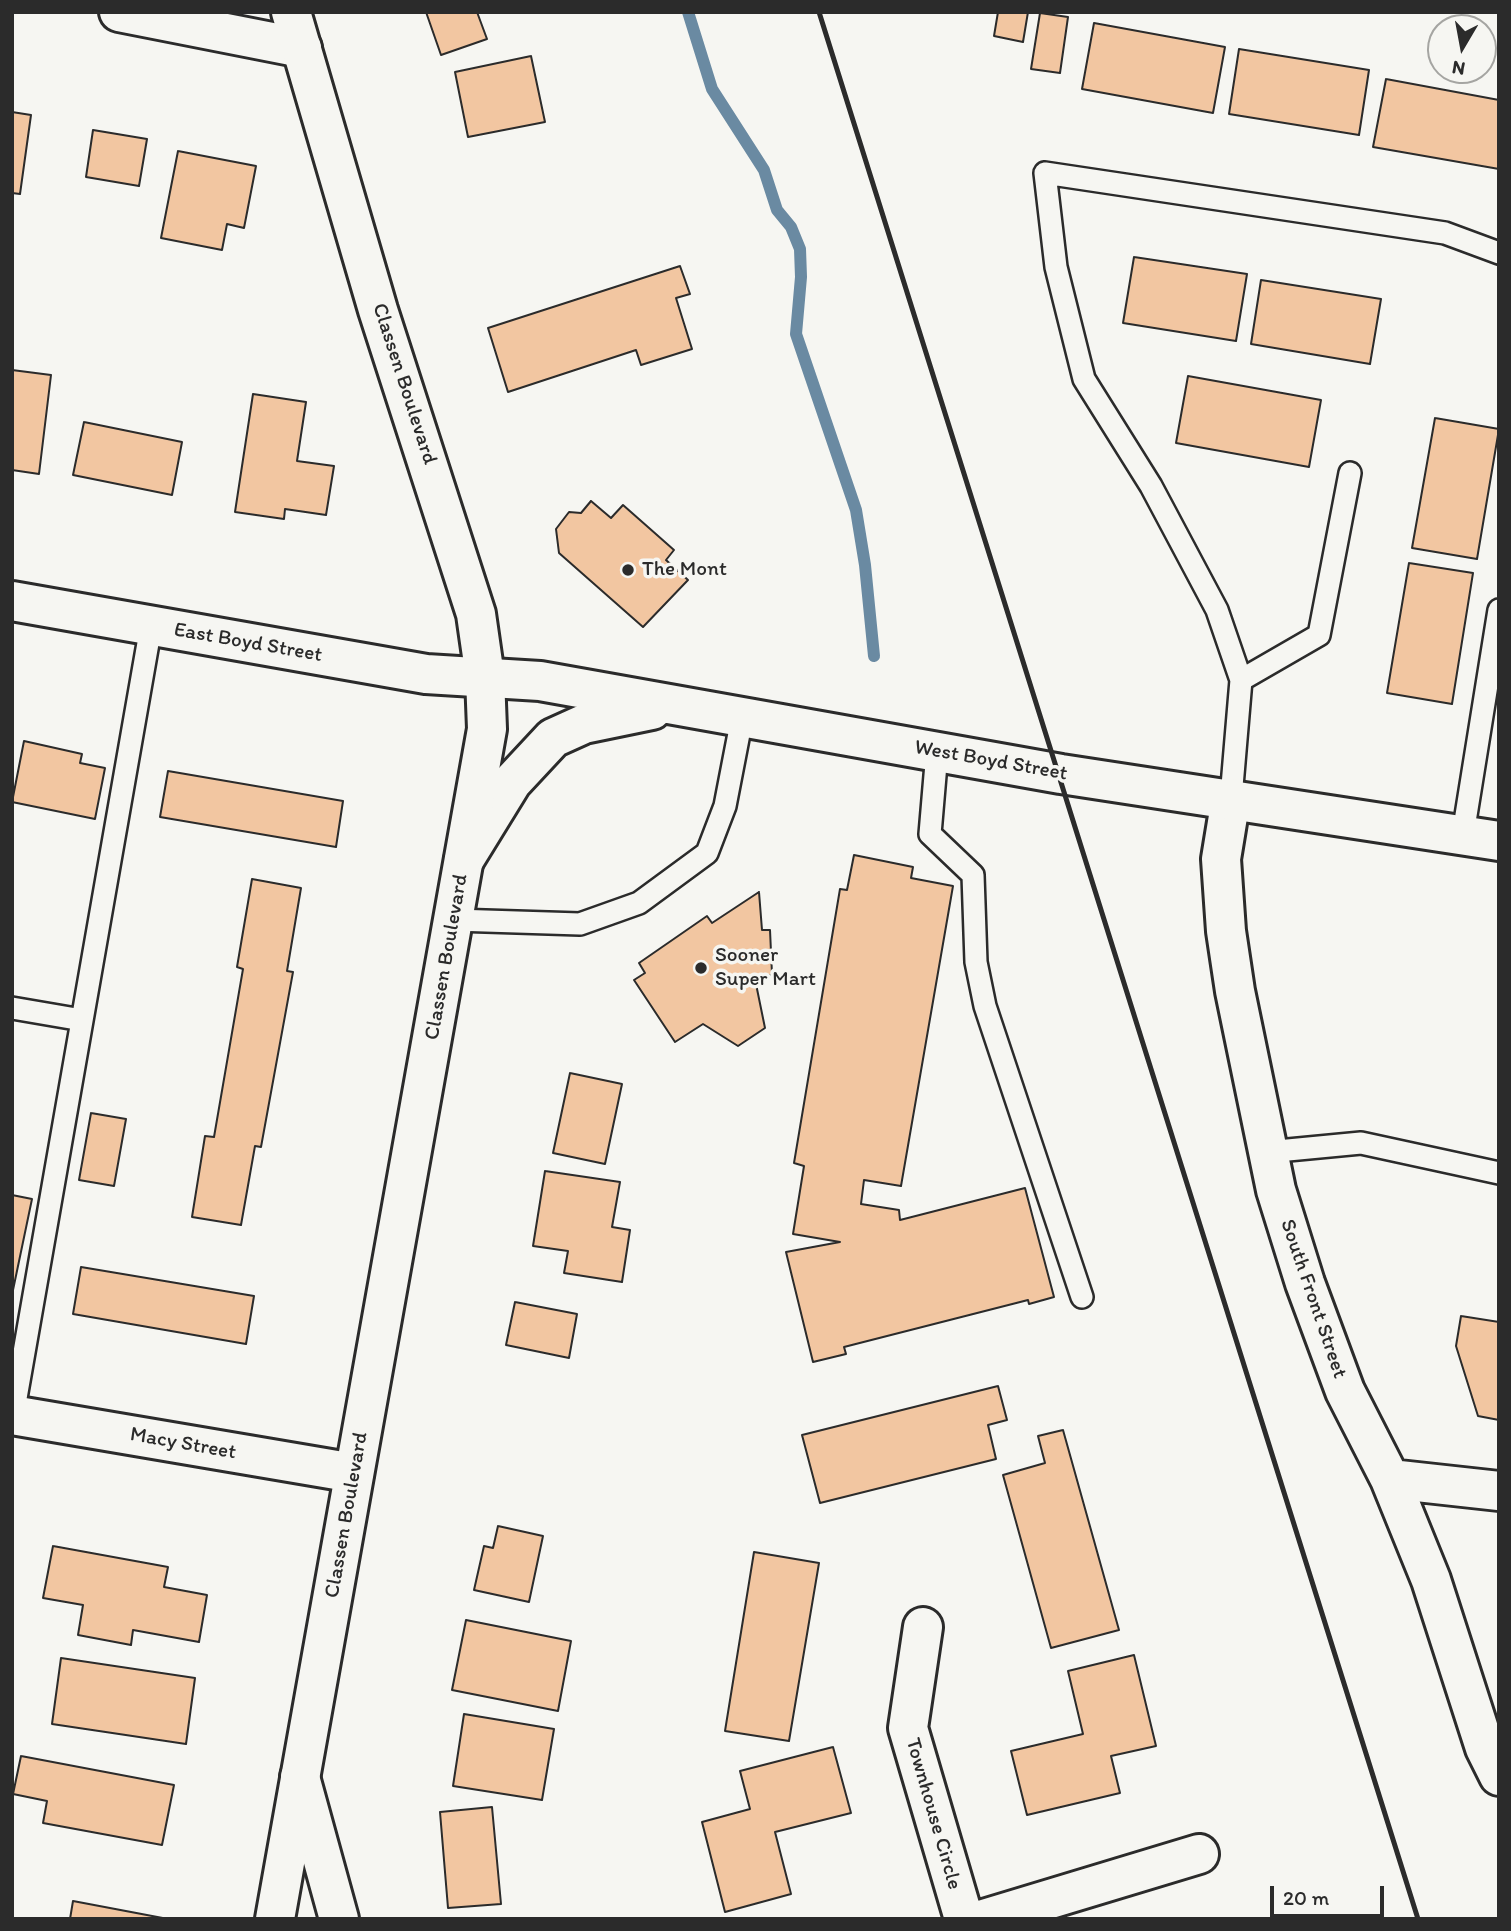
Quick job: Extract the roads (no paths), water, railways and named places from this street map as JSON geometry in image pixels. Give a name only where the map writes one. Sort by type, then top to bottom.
[{"type":"street","points":[[119,12],[302,48]]},
{"type":"street","name":"Classen Boulevard","points":[[275,1919],[487,729],[485,677],[476,614],[378,310],[291,12]]},
{"type":"street","name":"East Boyd Street","points":[[12,601],[426,674],[485,677]]},
{"type":"street","name":"West Boyd Street","points":[[485,677],[540,681],[937,752],[1481,837]]},
{"type":"street","points":[[463,861],[512,782],[553,738],[584,724],[625,713],[680,707]]},
{"type":"street","name":"South Front Street","points":[[1231,798],[1221,859],[1226,932],[1237,1004],[1267,1152],[1305,1283],[1345,1391],[1390,1479],[1430,1580],[1485,1748],[1499,1776]]},
{"type":"street","name":"Macy Street","points":[[13,1417],[354,1473]]},
{"type":"street","points":[[1390,1479],[1499,1491]]},
{"type":"street","name":"Townhouse Circle","points":[[923,1626],[908,1728],[964,1919]]},
{"type":"street","points":[[300,1777],[339,1919]]},
{"type":"street","points":[[984,1919],[1199,1854]]},
{"type":"lane","points":[[1231,798],[1241,680],[1217,610],[1151,486],[1084,379],[1056,267],[1045,173],[1445,233],[1499,253]]},
{"type":"lane","points":[[1241,680],[1319,635],[1350,473]]},
{"type":"lane","points":[[1481,837],[1499,610]]},
{"type":"lane","points":[[13,1417],[151,626]]},
{"type":"lane","points":[[454,920],[580,924],[639,902],[707,853],[725,806],[742,718]]},
{"type":"lane","points":[[937,752],[930,834],[973,875],[976,962],[985,1006],[1082,1297]]},
{"type":"lane","points":[[12,1008],[82,1020]]},
{"type":"lane","points":[[1267,1152],[1361,1143],[1499,1173]]},
{"type":"waterway","points":[[688,12],[712,89],[764,170],[777,210],[791,227],[800,249],[801,277],[796,334],[856,510],[865,565],[874,656]]},
{"type":"railway","points":[[819,12],[1418,1919]]},
{"type":"place","name":"The Mont","points":[[628,570]]},
{"type":"place","name":"Sooner Super Mart","points":[[701,968]]}]
